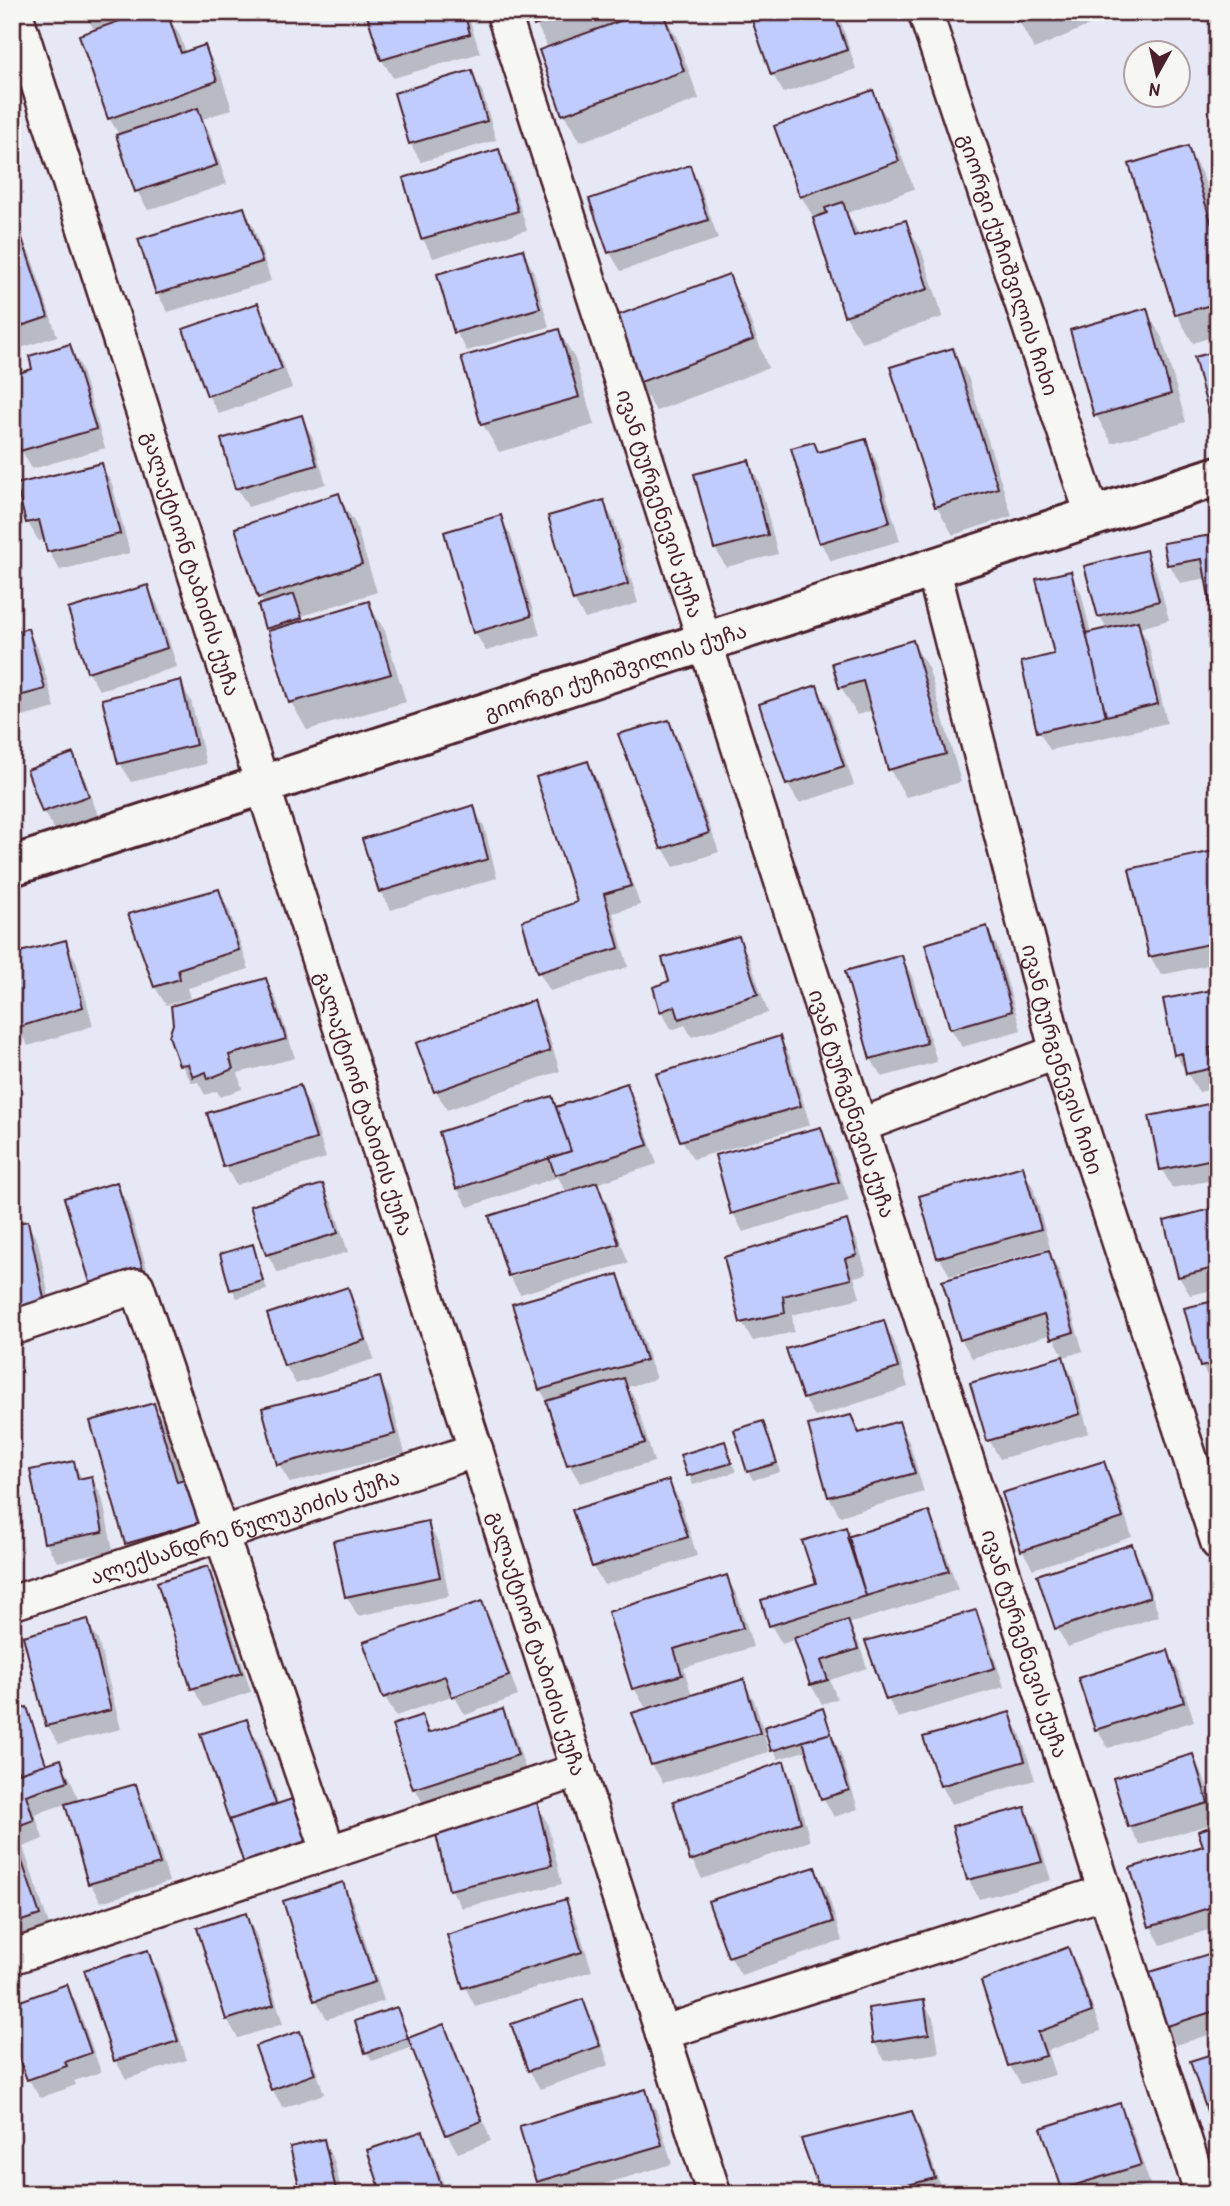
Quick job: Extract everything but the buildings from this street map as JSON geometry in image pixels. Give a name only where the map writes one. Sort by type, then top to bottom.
[{"type":"street","name":"გალაქტიონ ტაბიძის ქუჩა","points":[[15,12],[714,2194]]},
{"type":"street","name":"ივან ტურგენევის ქუჩა","points":[[503,12],[1202,2194]]},
{"type":"street","name":"გიორგი ქუჩიშვილის ჩიხი","points":[[925,12],[1093,517]]},
{"type":"street","name":"გიორგი ქუჩიშვილის ქუჩა","points":[[12,866],[1218,476]]},
{"type":"street","name":"ივან ტურგენევის ჩიხი","points":[[933,568],[1057,1052],[1218,1543]]},
{"type":"street","points":[[859,1126],[1057,1052]]},
{"type":"street","points":[[12,1328],[137,1286],[328,1853]]},
{"type":"street","name":"ალექსანდრე წულუკიძის ქუჩა","points":[[12,1603],[476,1450]]},
{"type":"street","points":[[12,1957],[579,1770]]},
{"type":"street","points":[[662,2033],[1105,1892]]}]
